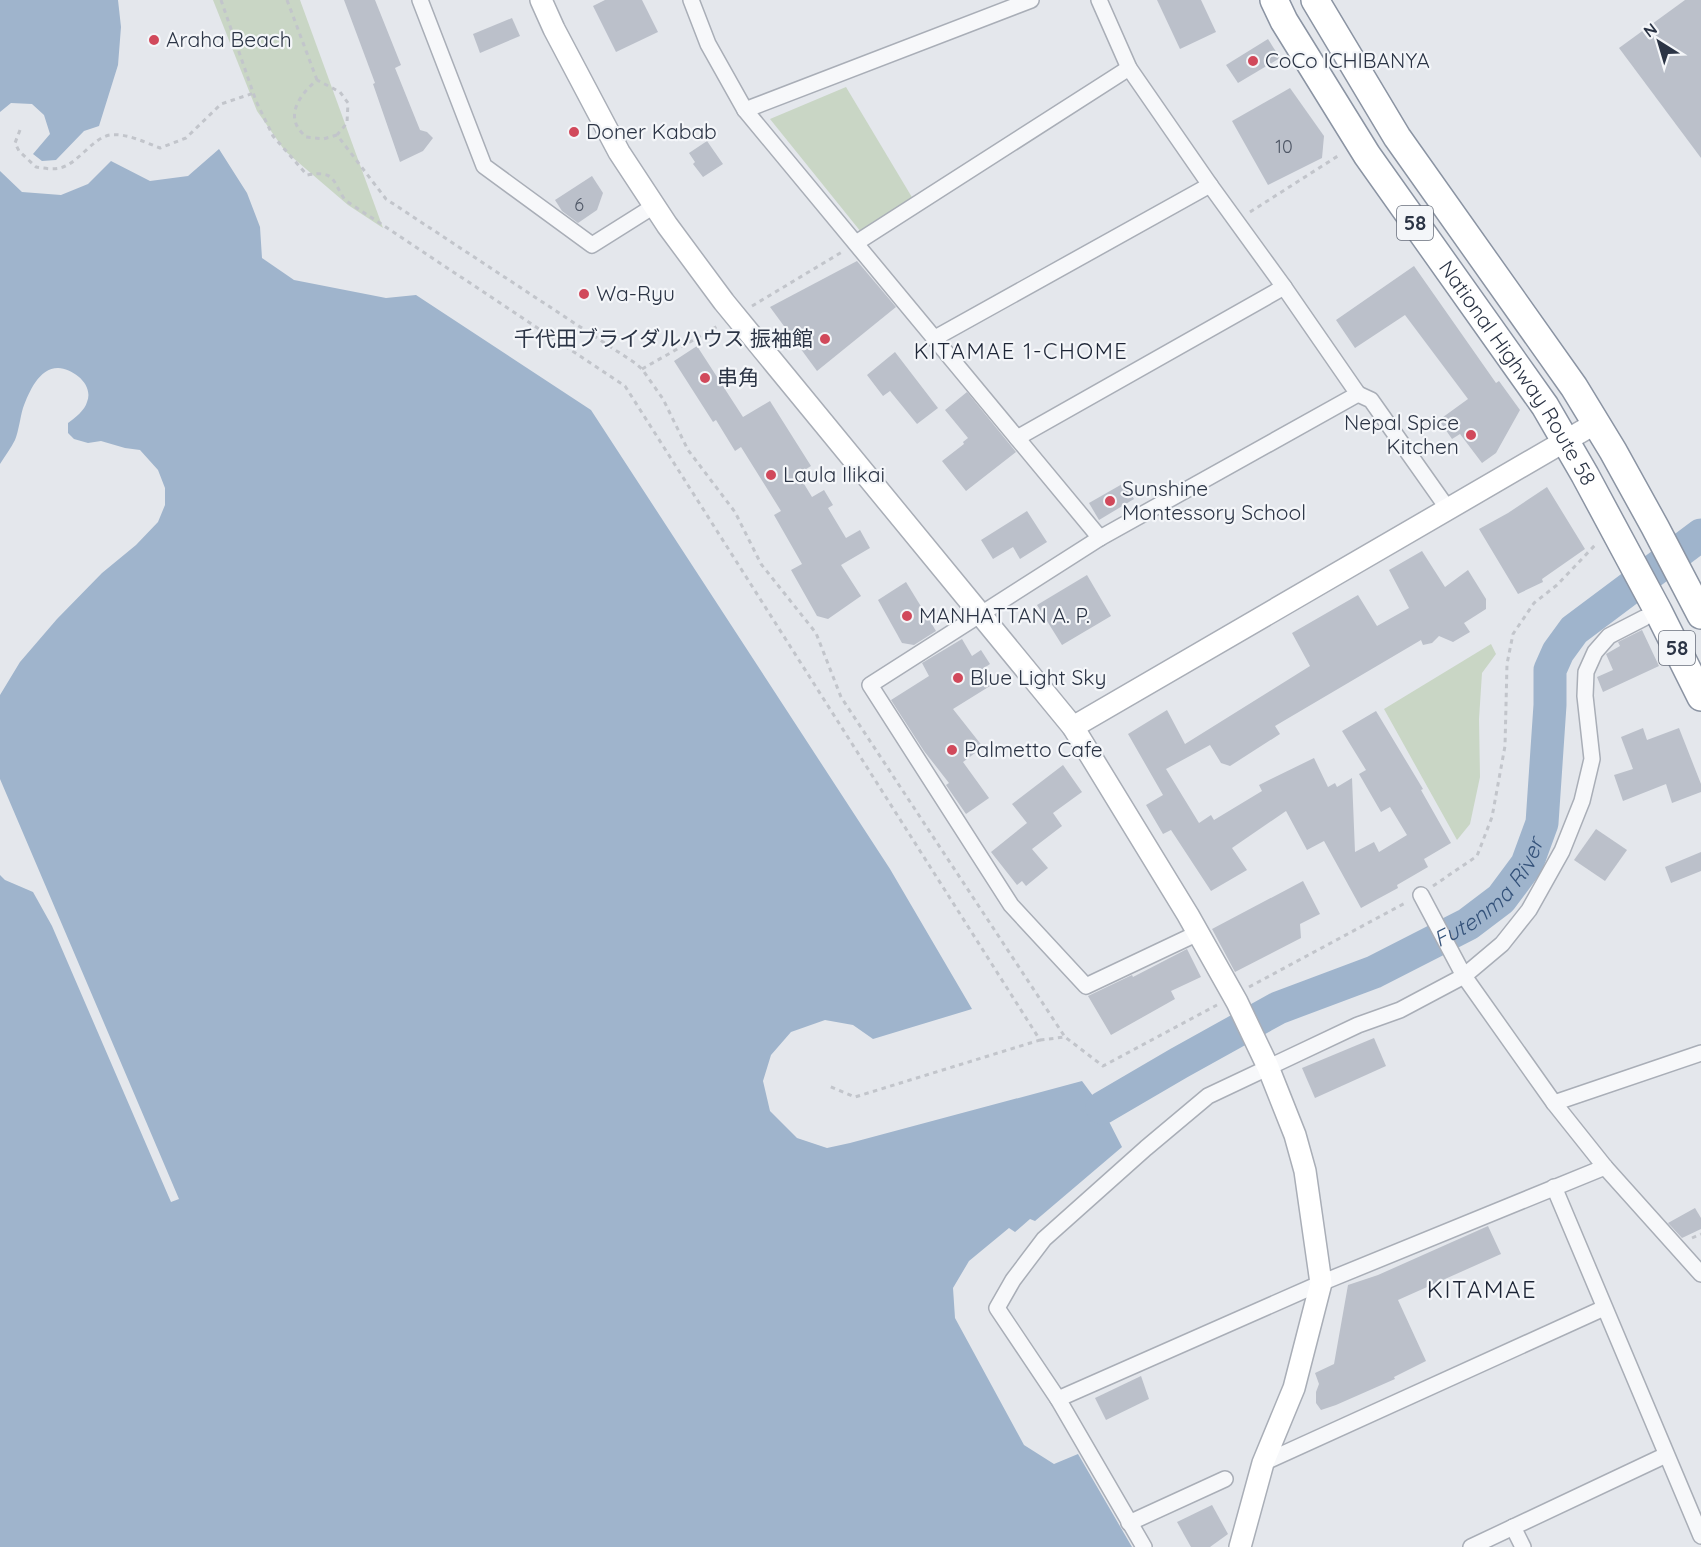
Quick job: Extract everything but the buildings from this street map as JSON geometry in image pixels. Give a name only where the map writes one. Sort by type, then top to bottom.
[{"type":"highway","name":"National Highway Route 58","points":[[1275,0],[1284,21],[1367,155],[1545,406],[1565,440],[1613,544],[1648,609],[1701,697]]},
{"type":"highway","name":"National Highway Route 58","points":[[1315,0],[1397,136],[1564,372],[1655,527],[1701,615]]},
{"type":"street","points":[[420,0],[484,166],[592,245],[654,206]]},
{"type":"street","points":[[541,0],[619,152],[654,206],[724,302],[1073,727],[1188,915],[1235,999],[1266,1063],[1295,1134],[1305,1171],[1321,1282],[1294,1388],[1263,1463],[1240,1547]]},
{"type":"street","points":[[745,110],[1031,0]]},
{"type":"street","points":[[1099,0],[1129,68],[1358,394],[1371,400],[1448,508]]},
{"type":"street","points":[[694,1],[708,44],[745,110],[1100,538]]},
{"type":"street","points":[[856,243],[1129,68]]},
{"type":"street","points":[[934,338],[1210,184]]},
{"type":"street","points":[[1017,438],[1284,287]]},
{"type":"street","points":[[1198,933],[1086,986],[1011,904],[870,685],[1100,538],[1358,394]]},
{"type":"street","points":[[1073,727],[1596,423]]},
{"type":"street","points":[[1144,1547],[1058,1399],[998,1308],[1013,1280],[1044,1239],[1208,1096],[1266,1063],[1400,1010],[1460,969],[1502,944],[1529,910],[1562,851],[1582,801],[1592,759],[1585,696],[1586,672],[1595,652],[1609,636],[1648,609]]},
{"type":"street","points":[[1421,895],[1460,969],[1554,1103],[1605,1167],[1701,1274]]},
{"type":"street","points":[[1554,1103],[1701,1053]]},
{"type":"street","points":[[1058,1399],[1321,1282],[1605,1167]]},
{"type":"street","points":[[1554,1187],[1701,1536]]},
{"type":"street","points":[[1263,1463],[1604,1308]]},
{"type":"street","points":[[1471,1547],[1666,1455]]},
{"type":"street","points":[[1129,1523],[1225,1479]]},
{"type":"street","points":[[1513,1527],[1523,1547]]},
{"type":"path","points":[[221,0],[254,93],[273,136],[307,175],[320,173],[330,176],[337,183],[345,200],[624,386],[1040,1040]]},
{"type":"path","points":[[287,0],[317,81],[340,92],[348,103],[347,123],[337,135],[323,139],[306,137],[296,125],[295,108],[306,89],[317,81]]},
{"type":"path","points":[[20,130],[15,142],[19,152],[36,167],[60,168],[75,160],[90,146],[108,135],[126,135],[160,148],[186,138],[221,104],[254,93]]},
{"type":"path","points":[[337,135],[386,198],[642,369],[663,399],[688,450],[735,512],[761,564],[816,633],[841,697],[1065,1037],[1103,1066],[1235,999],[1421,895],[1477,856],[1492,817],[1505,746],[1507,664],[1513,634],[1534,603],[1613,544]]},
{"type":"path","points":[[1236,221],[1343,153]]},
{"type":"path","points":[[829,1086],[855,1097],[1040,1040],[1065,1037]]},
{"type":"green space","points":[[213,0],[300,0],[383,228],[348,205],[285,151],[257,111]]},
{"type":"green space","points":[[846,87],[913,199],[861,232],[770,119]]},
{"type":"green space","points":[[1491,644],[1496,654],[1482,673],[1479,719],[1480,777],[1470,824],[1457,840],[1384,709]]},
{"type":"water","points":[[0,0],[118,0],[121,27],[118,65],[99,126],[84,131],[56,160],[42,161],[33,154],[50,134],[44,115],[32,104],[11,103],[0,112]]},
{"type":"water","points":[[219,149],[247,193],[260,227],[262,258],[294,280],[386,298],[416,295],[591,410],[890,869],[972,1009],[873,1039],[853,1025],[825,1020],[791,1032],[771,1055],[763,1081],[770,1111],[797,1138],[827,1148],[1082,1081],[1102,1108],[1122,1147],[1035,1221],[1030,1219],[1015,1232],[1009,1228],[969,1261],[953,1288],[955,1318],[1024,1445],[1054,1464],[1078,1454],[1132,1547],[0,1547],[0,875],[5,880],[33,892],[52,926],[171,1202],[179,1199],[0,779],[0,695],[20,662],[57,619],[102,573],[136,545],[158,522],[165,505],[165,488],[158,470],[140,450],[101,441],[88,443],[74,439],[68,433],[68,423],[86,405],[88,390],[76,375],[58,368],[45,372],[32,388],[23,408],[15,440],[0,464],[0,171],[22,192],[61,195],[88,184],[111,161],[150,181],[188,176]]},
{"type":"waterway","name":"Futenma River","points":[[1102,1108],[1278,1008],[1374,972],[1468,924],[1501,899],[1527,864],[1542,823],[1550,705],[1550,670],[1558,652],[1574,630],[1701,535]]},
{"type":"place","name":"Araha Beach","points":[[154,40]]},
{"type":"place","name":"CoCo ICHIBANYA","points":[[1253,61]]},
{"type":"place","name":"Doner Kabab","points":[[574,132]]},
{"type":"place","name":"Wa-Ryu","points":[[584,294]]},
{"type":"place","name":"千代田ブライダルハウス 振袖館","points":[[825,339]]},
{"type":"place","name":"串角","points":[[705,378]]},
{"type":"place","name":"Nepal Spice Kitchen","points":[[1471,435]]},
{"type":"place","name":"Laula Ilikai","points":[[771,475]]},
{"type":"place","name":"Sunshine Montessory School","points":[[1110,501]]},
{"type":"place","name":"MANHATTAN A. P.","points":[[907,616]]},
{"type":"place","name":"Blue Light Sky","points":[[958,678]]},
{"type":"place","name":"Palmetto Cafe","points":[[952,750]]},
{"type":"district","name":"KITAMAE 1-CHOME","points":[[1021,351]]},
{"type":"district","name":"KITAMAE","points":[[1482,1290]]}]
